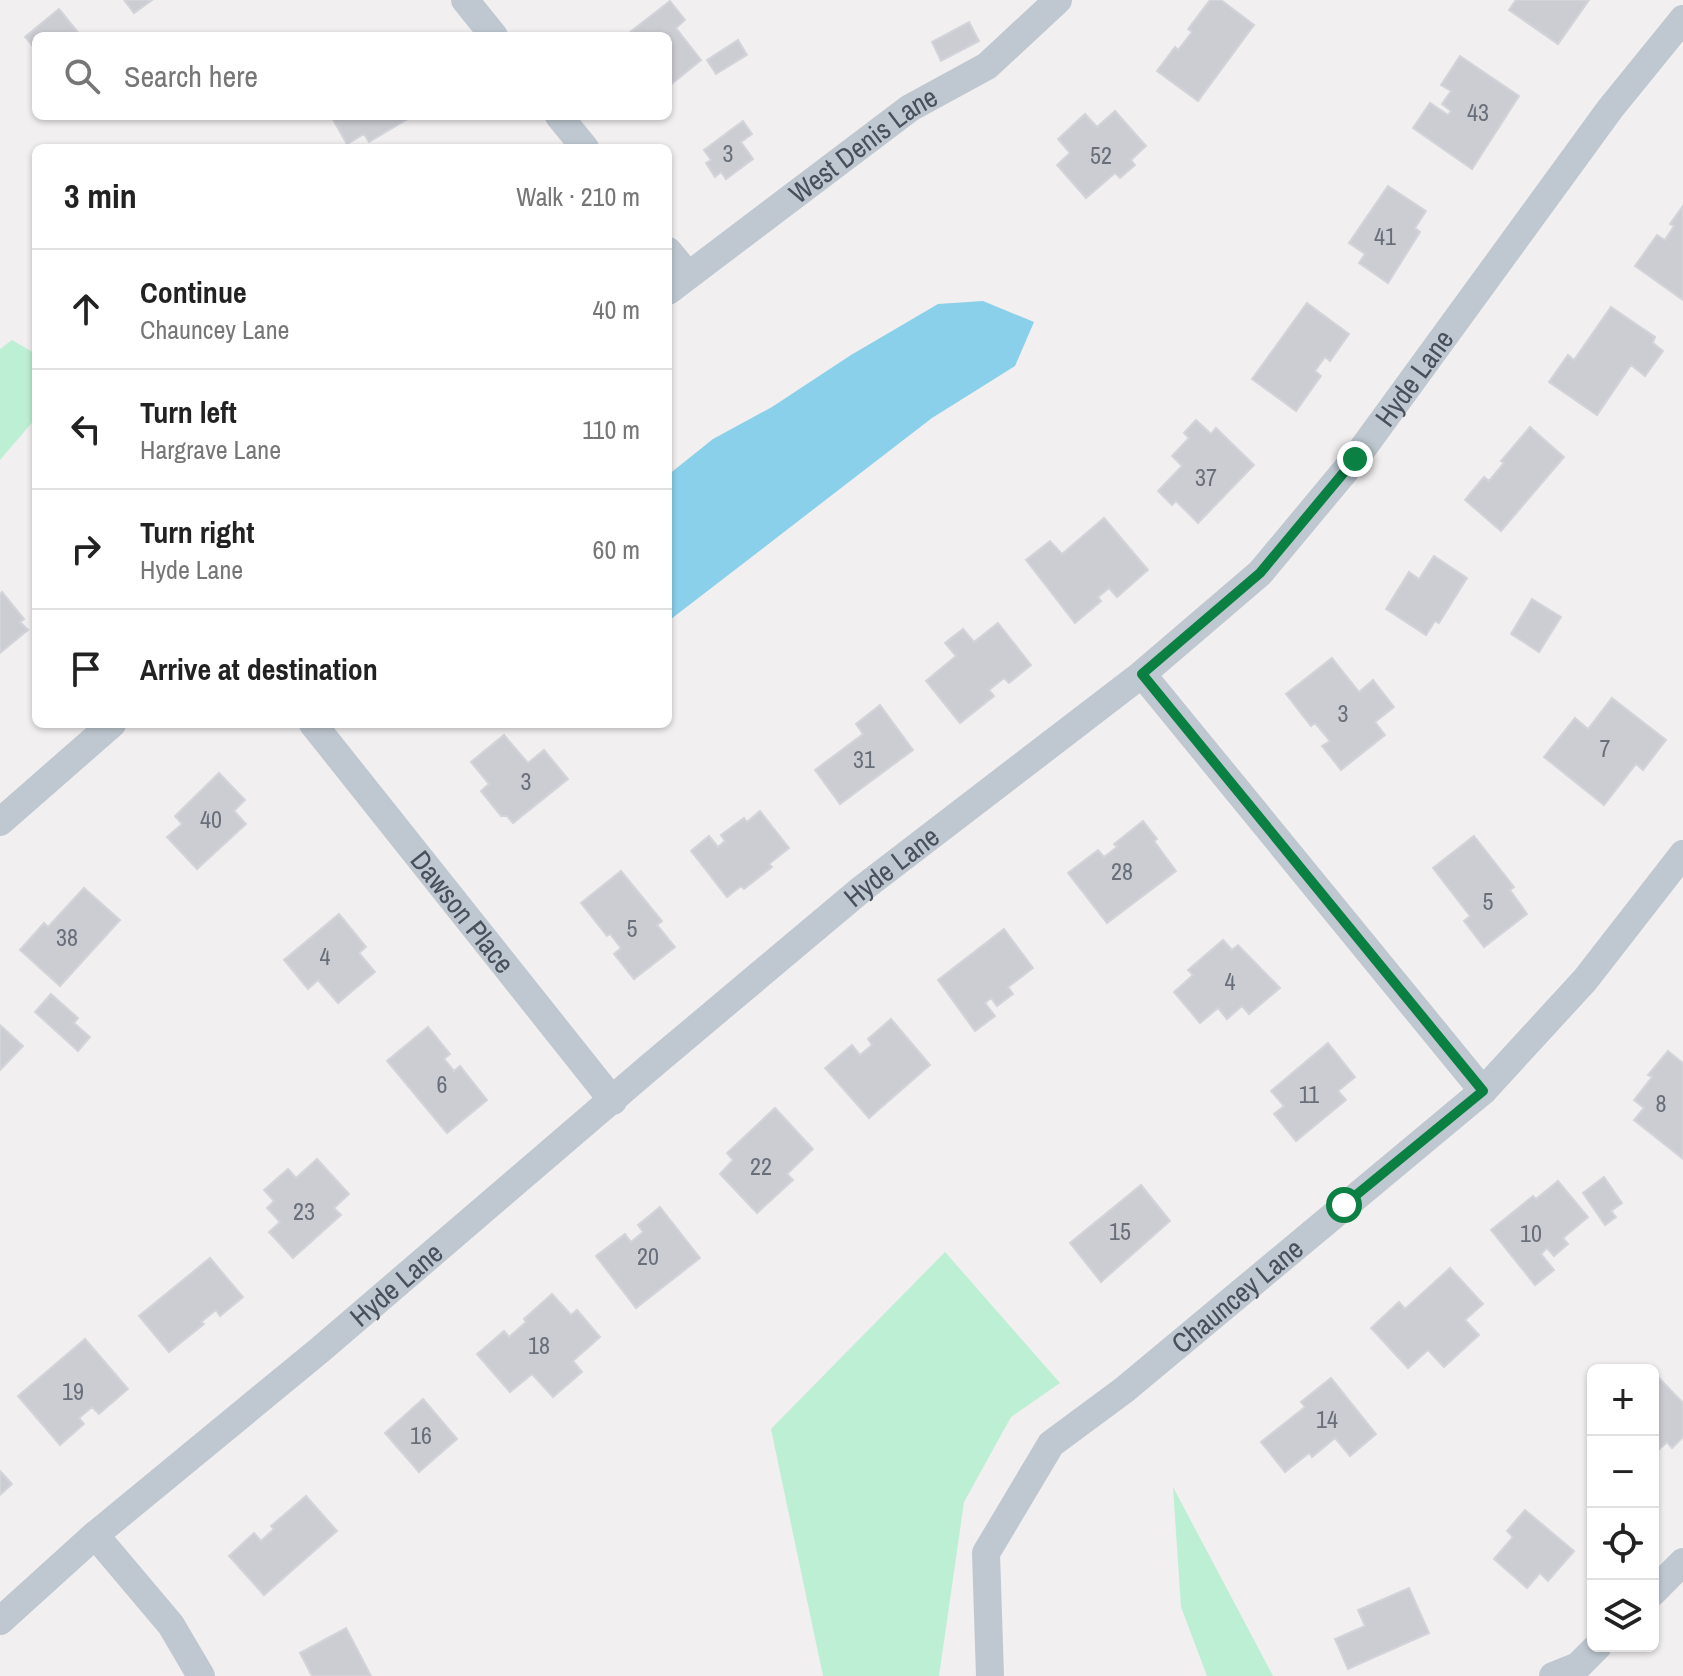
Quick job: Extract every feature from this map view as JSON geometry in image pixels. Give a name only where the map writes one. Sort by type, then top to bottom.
[{"type":"street","points":[[465,0],[491,32]]},
{"type":"street","name":"West Denis Lane","points":[[678,283],[910,108],[987,66],[1058,0]]},
{"type":"street","name":"Hyde Lane","points":[[0,1621],[95,1535],[321,1349],[863,888],[1142,674],[1260,573],[1336,482],[1610,109],[1683,19]]},
{"type":"street","points":[[562,120],[582,144]]},
{"type":"street","points":[[672,264],[678,283]]},
{"type":"street","points":[[1142,674],[1483,1091]]},
{"type":"street","points":[[0,822],[107,728]]},
{"type":"street","name":"Dawson Place","points":[[316,728],[613,1101]]},
{"type":"street","name":"Chauncey Lane","points":[[990,1676],[986,1553],[1051,1444],[1124,1390],[1483,1091],[1585,980],[1683,854]]},
{"type":"street","points":[[95,1535],[171,1625],[201,1676]]},
{"type":"street","points":[[1659,1586],[1683,1562]]},
{"type":"street","points":[[1571,1673],[1592,1652]]},
{"type":"green space","points":[[12,340],[32,352],[32,423],[0,460],[0,349]]},
{"type":"green space","points":[[945,1252],[1060,1383],[1011,1417],[964,1502],[939,1676],[823,1676],[771,1429]]},
{"type":"green space","points":[[1173,1487],[1273,1676],[1207,1676],[1181,1607]]},
{"type":"water","points":[[983,301],[1034,322],[1015,366],[932,418],[672,618],[672,472],[713,439],[772,407],[851,355],[938,304]]},
{"type":"building","points":[[124,0],[152,0],[134,13]]},
{"type":"building","points":[[1210,0],[1221,0],[1254,25],[1198,101],[1157,71],[1175,47],[1178,50],[1192,32],[1188,29]]},
{"type":"building","points":[[1516,0],[1589,0],[1558,44],[1509,10]]},
{"type":"building","points":[[670,1],[685,20],[676,28],[701,60],[672,84],[672,32],[630,32]]},
{"type":"building","points":[[59,9],[78,32],[32,32],[32,45],[25,37]]},
{"type":"building","points":[[969,22],[979,41],[941,61],[932,42]]},
{"type":"building","points":[[738,40],[747,55],[716,74],[707,60]]},
{"type":"building","points":[[1460,56],[1519,96],[1472,169],[1413,128],[1430,103],[1448,115],[1451,111],[1442,104],[1451,91],[1441,85]]},
{"type":"building","points":[[1115,111],[1146,146],[1131,160],[1135,165],[1120,178],[1115,173],[1086,198],[1057,165],[1070,153],[1058,139],[1085,114],[1097,127]]},
{"type":"building","points":[[333,120],[406,120],[369,142],[364,134],[347,144]]},
{"type":"building","points":[[743,121],[752,134],[741,142],[753,159],[726,179],[721,172],[715,177],[706,163],[711,160],[704,150]]},
{"type":"building","points":[[1388,186],[1426,211],[1415,228],[1420,232],[1388,283],[1359,263],[1365,254],[1349,243]]},
{"type":"building","points":[[1683,206],[1683,300],[1635,266],[1657,235],[1665,240],[1674,226],[1670,224]]},
{"type":"building","points":[[1307,303],[1349,334],[1330,361],[1325,357],[1315,371],[1321,376],[1296,411],[1252,379]]},
{"type":"building","points":[[1611,307],[1655,337],[1653,343],[1663,351],[1645,376],[1631,365],[1597,415],[1549,382],[1568,355],[1574,360]]},
{"type":"building","points":[[1196,420],[1211,434],[1216,428],[1254,465],[1198,523],[1176,501],[1172,505],[1158,491],[1182,466],[1172,456],[1189,438],[1184,433]]},
{"type":"building","points":[[1530,427],[1564,457],[1501,531],[1465,500],[1484,477],[1489,481],[1504,463],[1501,461]]},
{"type":"building","points":[[1104,518],[1148,570],[1117,597],[1109,588],[1098,597],[1101,601],[1075,623],[1026,560],[1050,541],[1062,554]]},
{"type":"building","points":[[1434,556],[1467,578],[1439,623],[1435,621],[1426,635],[1386,609],[1409,572],[1419,579]]},
{"type":"building","points":[[2,592],[24,619],[20,622],[28,630],[0,653],[0,594]]},
{"type":"building","points":[[1532,599],[1561,617],[1539,652],[1511,634]]},
{"type":"building","points":[[998,623],[1031,665],[1009,683],[1004,678],[989,690],[994,696],[960,723],[926,681],[956,656],[945,643],[963,629],[974,642]]},
{"type":"building","points":[[1332,658],[1359,692],[1373,680],[1394,707],[1375,722],[1385,735],[1341,770],[1322,746],[1330,741],[1315,723],[1311,726],[1286,694]]},
{"type":"building","points":[[1612,698],[1666,740],[1643,770],[1636,764],[1604,805],[1544,757],[1575,718],[1588,729]]},
{"type":"building","points":[[880,705],[913,750],[840,804],[815,770],[863,734],[856,724]]},
{"type":"building","points":[[504,735],[528,763],[544,750],[568,779],[513,823],[507,816],[501,816],[481,791],[489,784],[471,762]]},
{"type":"building","points":[[219,773],[245,800],[234,811],[246,824],[197,869],[167,837],[182,824],[175,816]]},
{"type":"building","points":[[760,811],[789,848],[769,864],[772,867],[744,889],[741,886],[727,897],[691,851],[709,836],[718,847],[725,841],[721,835],[744,818],[747,822]]},
{"type":"building","points":[[1143,821],[1176,871],[1107,923],[1068,873],[1098,850],[1104,857],[1117,847],[1114,844]]},
{"type":"building","points":[[1474,836],[1514,887],[1510,890],[1527,914],[1484,947],[1464,921],[1470,916],[1433,868]]},
{"type":"building","points":[[621,871],[662,921],[657,925],[675,947],[634,979],[614,954],[621,948],[610,934],[607,936],[581,903]]},
{"type":"building","points":[[84,888],[120,920],[60,986],[20,950],[44,923],[48,927]]},
{"type":"building","points":[[339,914],[366,947],[359,953],[375,972],[338,1003],[318,980],[308,989],[284,960]]},
{"type":"building","points":[[1004,929],[1033,968],[1008,987],[1013,994],[997,1006],[991,998],[985,1003],[995,1016],[975,1031],[938,980]]},
{"type":"building","points":[[1223,940],[1232,950],[1238,945],[1280,988],[1249,1014],[1242,1006],[1227,1019],[1218,1008],[1200,1023],[1174,992],[1193,975],[1188,970]]},
{"type":"building","points":[[51,994],[78,1018],[74,1023],[90,1037],[78,1051],[35,1012]]},
{"type":"building","points":[[891,1019],[930,1065],[869,1118],[825,1068],[852,1045],[860,1055],[872,1045],[868,1039]]},
{"type":"building","points":[[0,1025],[23,1046],[0,1070]]},
{"type":"building","points":[[428,1027],[450,1054],[444,1059],[454,1071],[460,1066],[487,1100],[447,1133],[387,1061]]},
{"type":"building","points":[[1328,1043],[1355,1077],[1338,1091],[1346,1100],[1296,1141],[1274,1114],[1284,1106],[1271,1091]]},
{"type":"building","points":[[1668,1051],[1683,1063],[1683,1159],[1634,1120],[1644,1108],[1634,1100],[1652,1077],[1648,1075]]},
{"type":"building","points":[[775,1108],[813,1149],[787,1174],[793,1180],[757,1213],[720,1174],[733,1160],[727,1153]]},
{"type":"building","points":[[317,1159],[349,1194],[334,1208],[341,1215],[293,1258],[269,1232],[280,1222],[267,1208],[274,1201],[264,1190],[288,1169],[296,1178]]},
{"type":"building","points":[[1604,1177],[1622,1203],[1611,1211],[1616,1217],[1605,1225],[1583,1193]]},
{"type":"building","points":[[1558,1181],[1588,1217],[1563,1238],[1568,1244],[1554,1256],[1547,1248],[1541,1254],[1554,1270],[1535,1285],[1491,1230],[1533,1196],[1536,1199]]},
{"type":"building","points":[[1141,1185],[1170,1221],[1101,1282],[1070,1243]]},
{"type":"building","points":[[660,1207],[700,1258],[636,1308],[596,1256],[625,1234],[631,1242],[643,1232],[638,1225]]},
{"type":"building","points":[[210,1258],[243,1297],[220,1316],[216,1310],[201,1322],[204,1324],[169,1352],[139,1316]]},
{"type":"building","points":[[1450,1268],[1483,1304],[1465,1320],[1479,1335],[1444,1367],[1428,1350],[1408,1368],[1371,1328],[1399,1302],[1405,1309]]},
{"type":"building","points":[[552,1294],[571,1315],[577,1310],[600,1337],[573,1361],[582,1372],[553,1397],[532,1374],[510,1392],[477,1354],[504,1331],[509,1337]]},
{"type":"building","points":[[85,1339],[128,1389],[99,1414],[92,1407],[79,1418],[84,1424],[60,1445],[18,1396]]},
{"type":"building","points":[[1331,1378],[1376,1434],[1350,1456],[1335,1438],[1312,1457],[1309,1453],[1285,1472],[1261,1442],[1305,1407],[1301,1402]]},
{"type":"building","points":[[1659,1378],[1683,1403],[1683,1437],[1672,1448],[1667,1442],[1659,1449]]},
{"type":"building","points":[[423,1399],[457,1439],[419,1472],[385,1433]]},
{"type":"building","points":[[0,1471],[12,1484],[0,1495]]},
{"type":"building","points":[[306,1496],[337,1531],[264,1595],[229,1556],[254,1533],[261,1541],[274,1529],[271,1526]]},
{"type":"building","points":[[1525,1510],[1574,1551],[1548,1581],[1540,1573],[1527,1588],[1494,1559],[1513,1537],[1507,1531]]},
{"type":"building","points":[[1409,1588],[1429,1633],[1348,1669],[1335,1639],[1365,1626],[1358,1610]]},
{"type":"building","points":[[346,1628],[371,1676],[312,1676],[300,1653]]},
{"type":"route","points":[[1344,1205],[1483,1091],[1142,674],[1260,573],[1355,459]]}]
